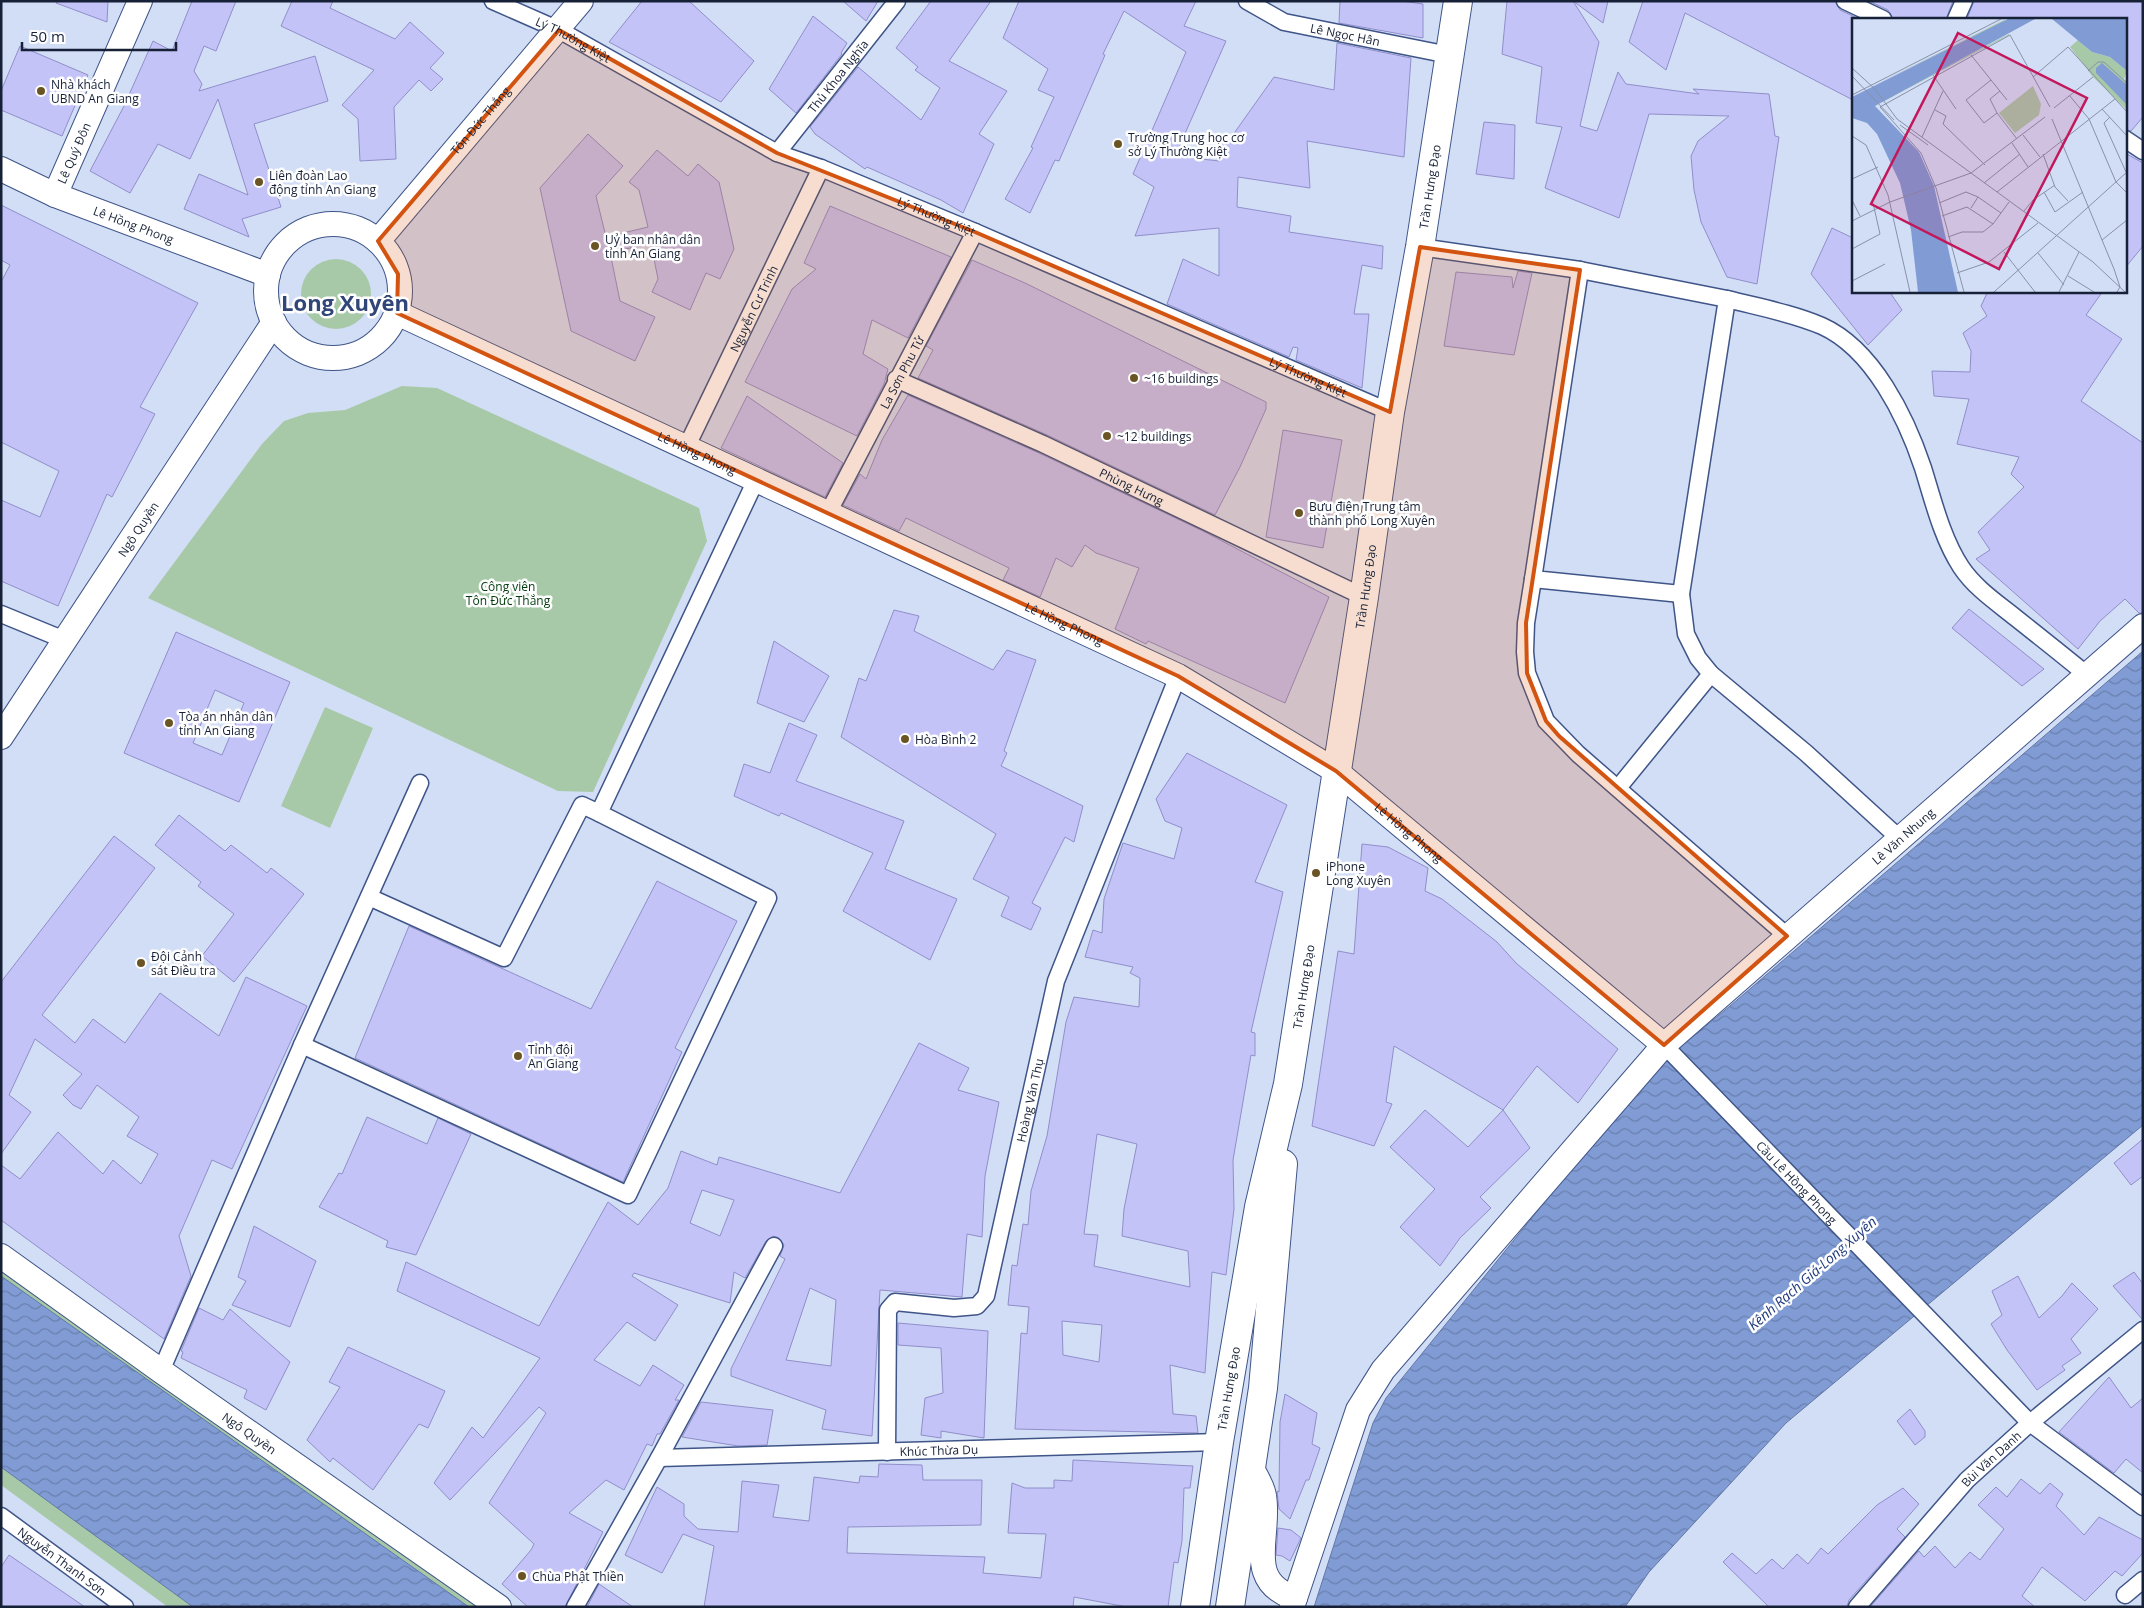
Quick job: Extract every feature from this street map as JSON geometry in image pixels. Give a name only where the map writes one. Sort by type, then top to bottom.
[{"type":"highway","name":"Trần Hưng Đạo","points":[[1195,1607],[1219,1442],[1259,1207],[1288,1084],[1364,597],[1390,412],[1420,247],[1458,1]]},
{"type":"highway","name":"Trần Hưng Đạo","points":[[1230,1607],[1263,1388],[1278,1229],[1288,1084]]},
{"type":"street","name":"Lê Quý Đôn","points":[[55,195],[140,1]]},
{"type":"street","name":"Lý Thường Kiệt","points":[[493,1],[559,30],[777,153],[820,168],[975,232],[1390,412]]},
{"type":"street","name":"Tôn Đức Thắng","points":[[378,241],[559,30],[581,1]]},
{"type":"street","name":"Thủ Khoa Nghĩa","points":[[777,153],[897,1]]},
{"type":"street","name":"Lê Ngọc Hân","points":[[1247,1],[1284,22],[1449,55]]},
{"type":"street","points":[[1845,1],[1880,18]]},
{"type":"street","points":[[1956,18],[1964,1]]},
{"type":"street","points":[[2126,140],[2143,151]]},
{"type":"street","name":"Lê Hồng Phong","points":[[1,168],[55,195],[268,275]]},
{"type":"street","name":"Nguyễn Cư Trinh","points":[[686,448],[820,168]]},
{"type":"street","points":[[336,224],[359,229],[378,241],[391,256],[398,274],[401,294],[397,313],[381,338],[370,348],[350,356],[328,358],[306,352],[287,340],[274,322],[268,307],[266,291],[268,275],[277,254],[293,237],[314,227],[336,224]]},
{"type":"street","name":"La Sơn Phu Tử","points":[[828,513],[896,379],[975,232]]},
{"type":"street","points":[[1420,247],[1580,270],[1727,299],[1822,326],[1842,338],[1860,354],[1881,381],[1902,416],[1917,451],[1947,538],[1960,566],[1978,588],[2088,675]]},
{"type":"street","points":[[1580,270],[1526,623],[1525,652],[1527,673],[1546,721],[1558,736],[1787,936]]},
{"type":"street","points":[[1727,299],[1681,594],[1686,634],[1698,658],[1711,674],[1806,753],[1899,838]]},
{"type":"street","name":"Lê Hồng Phong","points":[[397,313],[1178,676],[1336,771],[1670,1051]]},
{"type":"street","name":"Ngô Quyền","points":[[1,737],[66,641],[274,322]]},
{"type":"street","name":"Phùng Hưng","points":[[896,379],[1044,444],[1364,597]]},
{"type":"street","points":[[599,813],[756,480]]},
{"type":"street","points":[[1533,579],[1681,594]]},
{"type":"street","points":[[1,614],[66,641]]},
{"type":"street","name":"Lê Văn Nhung","points":[[1293,1602],[1358,1410],[1383,1370],[1670,1051],[1787,936],[2143,626]]},
{"type":"street","points":[[1618,788],[1711,674]]},
{"type":"street","name":"Hoàng Văn Thụ","points":[[887,1452],[888,1310],[891,1304],[895,1302],[954,1308],[978,1306],[986,1296],[1056,981],[1178,676]]},
{"type":"street","points":[[161,1371],[302,1044],[420,783]]},
{"type":"street","points":[[302,1044],[628,1195],[768,898],[582,804],[504,958],[369,897]]},
{"type":"street","name":"Cầu Lê Hồng Phong","points":[[1670,1051],[2030,1423],[2143,1507]]},
{"type":"street","points":[[575,1607],[659,1458],[774,1246]]},
{"type":"street","name":"Ngô Quyền","points":[[1,1256],[161,1371],[499,1607]]},
{"type":"street","name":"Bùi Văn Danh","points":[[1857,1607],[1967,1480],[2030,1423],[2143,1330]]},
{"type":"street","name":"Khúc Thừa Dụ","points":[[659,1458],[1219,1442]]},
{"type":"street","points":[[1252,1468],[1264,1496],[1263,1568],[1269,1582],[1293,1602]]},
{"type":"street","name":"Nguyễn Thanh Sơn","points":[[1,1516],[125,1607]]},
{"type":"street","points":[[2125,1595],[2143,1580]]},
{"type":"highlighted area","points":[[559,30],[777,153],[975,232],[1390,412],[1420,247],[1580,270],[1526,623],[1527,673],[1546,721],[1559,736],[1787,936],[1664,1045],[1336,771],[1178,676],[397,313],[398,274],[378,241]]},
{"type":"green space","points":[[343,259],[356,265],[365,274],[369,280],[371,294],[369,308],[361,319],[350,327],[329,329],[322,327],[311,319],[303,308],[301,287],[303,280],[311,269],[322,261]]},
{"type":"green space","name":"Công viên Tôn Đức Thắng","points":[[402,386],[437,388],[699,508],[707,541],[593,792],[558,791],[148,598],[262,444],[284,421],[308,413],[345,410]]},
{"type":"green space","points":[[325,707],[373,728],[330,828],[281,806]]},
{"type":"green space","points":[[1,1259],[495,1607],[469,1607],[1,1276]]},
{"type":"green space","points":[[1,1467],[193,1607],[168,1607],[1,1485]]},
{"type":"water","name":"Kênh Rạch Giá-Long Xuyên","points":[[2143,651],[2143,1125],[1786,1423],[1649,1572],[1625,1607],[1314,1607],[1373,1423],[1386,1398],[1650,1072],[1730,1006]]},
{"type":"water","points":[[1,1276],[469,1607],[193,1607],[1,1467]]},
{"type":"building","points":[[57,1],[108,1],[107,22],[56,3]]},
{"type":"building","points":[[192,1],[236,1],[216,51],[204,46],[194,71],[202,84],[199,91],[315,56],[328,101],[254,124],[281,207],[242,219],[249,237],[184,209],[199,174],[248,195],[218,99],[190,159],[158,144],[130,193],[90,171],[124,106],[153,41],[172,51]]},
{"type":"building","points":[[292,1],[333,1],[330,8],[395,39],[410,22],[444,53],[430,68],[443,79],[431,91],[419,80],[394,107],[396,159],[360,161],[358,119],[342,105],[374,70],[281,26]]},
{"type":"building","points":[[642,1],[689,1],[754,61],[721,102],[609,42]]},
{"type":"building","points":[[843,1],[878,1],[866,21]]},
{"type":"building","points":[[931,1],[991,1],[949,61],[1007,91],[979,134],[994,144],[963,213],[941,200],[867,167],[865,169],[815,134],[810,127],[858,67],[921,120],[940,88],[915,70],[918,67],[896,48]]},
{"type":"building","points":[[1019,1],[1196,1],[1184,26],[1226,41],[1175,156],[1219,161],[1222,145],[1225,146],[1274,77],[1334,90],[1337,43],[1411,58],[1404,157],[1307,141],[1310,188],[1238,177],[1237,207],[1291,216],[1289,232],[1383,246],[1382,269],[1362,265],[1354,314],[1369,314],[1362,388],[1296,360],[1298,348],[1293,347],[1289,357],[1167,304],[1183,259],[1219,276],[1219,228],[1135,236],[1154,187],[1133,174],[1186,52],[1124,11],[1103,54],[1105,55],[1059,161],[1055,160],[1030,213],[1005,199],[1033,148],[1031,147],[1054,97],[1038,90],[1048,69],[1003,38]]},
{"type":"building","points":[[1340,1],[1402,1],[1423,4],[1423,38],[1339,23]]},
{"type":"building","points":[[1507,1],[1573,1],[1599,42],[1580,126],[1597,131],[1618,72],[1626,84],[1699,94],[1693,89],[1769,94],[1775,136],[1779,137],[1757,284],[1727,277],[1701,222],[1694,190],[1691,156],[1698,141],[1729,116],[1649,114],[1619,218],[1545,188],[1562,127],[1536,123],[1542,67],[1502,54]]},
{"type":"building","points":[[1573,1],[1608,1],[1603,23]]},
{"type":"building","points":[[1643,1],[1835,1],[1840,10],[1857,18],[1852,18],[1852,99],[1685,13],[1666,70],[1629,42]]},
{"type":"building","points":[[1869,1],[1953,1],[1946,18],[1892,18],[1888,10]]},
{"type":"building","points":[[1974,1],[2143,1],[2143,117],[2131,131],[2126,129],[2126,18],[1967,18]]},
{"type":"building","points":[[813,16],[847,43],[842,54],[796,113],[769,89]]},
{"type":"building","points":[[20,46],[88,75],[62,136],[1,110],[1,91]]},
{"type":"building","points":[[1484,122],[1515,125],[1514,179],[1476,174]]},
{"type":"building","name":"Uỷ ban nhân dân tỉnh An Giang","points":[[588,134],[623,166],[596,196],[606,237],[648,227],[639,190],[629,182],[657,150],[688,176],[698,164],[719,182],[734,249],[720,279],[706,273],[690,310],[652,292],[658,279],[651,244],[610,252],[620,301],[655,317],[635,361],[571,331],[540,188]]},
{"type":"building","points":[[2126,154],[2143,163],[2143,246],[2126,267]]},
{"type":"building","points":[[1,205],[198,303],[140,407],[155,414],[112,497],[107,494],[58,606],[1,581],[1,500],[40,517],[59,471],[1,442],[1,282],[10,265],[1,260]]},
{"type":"building","points":[[830,206],[951,257],[908,338],[872,320],[863,354],[888,369],[884,384],[857,436],[745,382],[792,289],[816,269],[804,263]]},
{"type":"building","points":[[1832,228],[1852,238],[1852,292],[1890,292],[1902,310],[1868,345],[1811,274]]},
{"type":"building","points":[[972,260],[1025,283],[1266,402],[1266,409],[1240,467],[1215,515],[1047,435],[918,378],[933,350],[926,346]]},
{"type":"building","points":[[1518,271],[1532,273],[1514,355],[1444,346],[1456,272],[1512,277],[1513,288]]},
{"type":"building","points":[[1988,292],[2102,292],[2086,315],[2122,339],[2081,401],[2143,443],[2143,613],[2139,613],[2125,599],[2100,621],[2078,649],[1976,559],[1990,550],[1978,532],[2024,487],[2011,474],[2019,457],[1957,444],[1969,399],[1934,396],[1932,371],[1970,372],[1971,351],[1963,333],[1987,316],[1981,306]]},
{"type":"building","points":[[908,395],[1039,453],[1205,532],[1329,597],[1285,703],[1148,641],[1146,644],[1115,629],[1139,568],[1096,553],[1085,545],[1072,567],[1056,558],[1040,597],[1003,580],[1009,568],[906,518],[899,531],[843,505],[860,474],[866,479],[882,440]]},
{"type":"building","points":[[747,396],[843,463],[825,497],[721,448]]},
{"type":"building","name":"Bưu điện Trung tâm thành phố Long Xuyên","points":[[1283,430],[1342,440],[1323,548],[1266,537]]},
{"type":"building","points":[[1969,609],[2044,669],[2022,686],[1952,628]]},
{"type":"building","points":[[894,610],[919,616],[914,631],[993,670],[1007,650],[1036,660],[1004,751],[1007,753],[1001,766],[1083,806],[1074,842],[1065,837],[1032,903],[1041,908],[1031,930],[1001,916],[1009,897],[973,879],[996,834],[841,737],[859,678],[866,681]]},
{"type":"building","name":"Tòa án nhân dân tỉnh An Giang","points":[[176,632],[290,682],[239,802],[124,753]],"holes":[[[215,690],[244,703],[222,755],[193,743]]]},
{"type":"building","points":[[774,641],[829,676],[804,722],[757,703]]},
{"type":"building","points":[[789,723],[817,735],[796,781],[904,821],[885,869],[957,899],[930,960],[843,911],[873,853],[781,813],[779,816],[734,796],[744,764],[770,773]]},
{"type":"building","points":[[1187,753],[1287,805],[1255,882],[1283,892],[1251,1032],[1255,1033],[1255,1056],[1251,1055],[1233,1160],[1234,1209],[1226,1275],[1212,1272],[1205,1373],[1170,1365],[1173,1414],[1196,1416],[1198,1433],[1015,1429],[1021,1333],[1027,1334],[1029,1307],[1008,1305],[1012,1265],[1017,1266],[1023,1224],[1028,1225],[1031,1191],[1047,1136],[1066,1022],[1074,997],[1139,1007],[1140,978],[1130,973],[1133,967],[1085,957],[1093,930],[1102,933],[1104,899],[1123,843],[1174,859],[1182,828],[1165,821],[1156,799]],"holes":[[[1097,1134],[1137,1144],[1124,1209],[1122,1236],[1188,1251],[1190,1287],[1094,1266],[1098,1235],[1084,1234]],[[1062,1321],[1102,1325],[1099,1362],[1063,1355]]]},
{"type":"building","points":[[179,815],[225,851],[231,845],[267,873],[271,868],[304,894],[234,982],[202,956],[234,914],[198,886],[201,882],[155,845]]},
{"type":"building","points":[[114,836],[155,868],[42,1015],[75,1043],[93,1019],[125,1043],[160,993],[219,1036],[246,977],[307,1006],[232,1169],[212,1160],[179,1236],[191,1276],[164,1339],[1,1220],[1,1165],[20,1179],[58,1132],[103,1174],[113,1160],[141,1184],[158,1154],[127,1136],[139,1117],[97,1085],[81,1109],[73,1105],[63,1095],[82,1074],[35,1039],[9,1095],[31,1112],[1,1154],[1,982]]},
{"type":"building","points":[[1362,844],[1388,847],[1428,868],[1425,891],[1442,899],[1497,942],[1516,963],[1618,1049],[1578,1103],[1537,1066],[1503,1110],[1394,1046],[1386,1102],[1392,1104],[1374,1146],[1312,1126],[1338,951],[1354,954]]},
{"type":"building","name":"Tỉnh đội An Giang","points":[[657,881],[737,921],[675,1048],[682,1052],[623,1182],[355,1058],[409,926],[591,1009]]},
{"type":"building","points":[[919,1043],[969,1068],[958,1090],[999,1102],[985,1176],[982,1237],[967,1234],[962,1297],[880,1290],[872,1436],[822,1429],[826,1410],[731,1376],[731,1369],[785,1259],[780,1256],[784,1245],[779,1238],[773,1236],[766,1241],[745,1278],[734,1272],[730,1303],[634,1273],[632,1276],[678,1305],[655,1341],[627,1322],[594,1360],[640,1386],[653,1365],[684,1385],[675,1400],[679,1400],[660,1434],[657,1434],[652,1446],[647,1444],[624,1490],[606,1480],[569,1513],[603,1532],[565,1607],[528,1607],[502,1584],[534,1544],[489,1503],[546,1413],[539,1407],[450,1500],[434,1483],[472,1427],[483,1438],[540,1358],[397,1291],[406,1262],[539,1326],[608,1202],[638,1225],[668,1188],[681,1151],[717,1165],[719,1157],[840,1193]],"holes":[[[702,1190],[734,1200],[720,1236],[690,1223]],[[810,1288],[836,1300],[831,1366],[786,1360]]]},
{"type":"building","points":[[1425,1110],[1468,1147],[1503,1110],[1530,1148],[1480,1197],[1491,1208],[1460,1238],[1440,1266],[1400,1227],[1435,1189],[1390,1147]]},
{"type":"building","points":[[367,1117],[427,1144],[438,1118],[471,1134],[416,1255],[386,1247],[388,1241],[319,1207],[339,1173],[342,1174]]},
{"type":"building","points":[[2143,1139],[2143,1176],[2131,1185],[2114,1163]]},
{"type":"building","points":[[254,1226],[316,1261],[290,1327],[232,1305],[246,1281],[238,1277]]},
{"type":"building","points":[[2134,1272],[2143,1284],[2143,1320],[2113,1286]]},
{"type":"building","points":[[2018,1276],[2039,1318],[2062,1296],[2072,1283],[2098,1309],[2071,1339],[2081,1353],[2062,1366],[2065,1370],[2037,1390],[2007,1350],[1991,1324],[2002,1315],[1992,1291]]},
{"type":"building","points":[[199,1308],[223,1320],[230,1309],[290,1362],[266,1410],[244,1398],[247,1390],[181,1358],[183,1352],[181,1351]]},
{"type":"building","points":[[898,1323],[988,1331],[984,1438],[941,1431],[941,1438],[921,1435],[925,1398],[943,1393],[941,1348],[898,1345]]},
{"type":"building","points":[[348,1347],[445,1391],[428,1428],[419,1424],[373,1490],[333,1458],[330,1462],[307,1440],[340,1387],[329,1382]]},
{"type":"building","points":[[2109,1377],[2131,1408],[2143,1398],[2143,1473],[2126,1459],[2114,1473],[2059,1432]]},
{"type":"building","points":[[1285,1394],[1317,1413],[1312,1444],[1320,1448],[1309,1480],[1306,1480],[1290,1519],[1279,1509],[1277,1491],[1279,1492],[1280,1422]]},
{"type":"building","points":[[701,1402],[773,1410],[767,1445],[738,1446],[682,1437]]},
{"type":"building","points":[[1910,1409],[1925,1431],[1925,1437],[1915,1445],[1897,1421]]},
{"type":"building","points":[[1073,1460],[1193,1466],[1190,1488],[1184,1488],[1182,1541],[1178,1563],[1174,1562],[1168,1607],[1127,1607],[1074,1597],[1073,1607],[704,1607],[714,1546],[683,1534],[662,1573],[625,1555],[657,1487],[684,1504],[684,1516],[698,1529],[738,1532],[742,1481],[779,1485],[773,1517],[809,1521],[814,1477],[859,1483],[860,1476],[878,1477],[879,1464],[922,1465],[923,1480],[982,1480],[981,1525],[848,1527],[847,1553],[985,1557],[983,1573],[1041,1578],[1046,1534],[1008,1533],[1012,1483],[1025,1488],[1054,1488],[1054,1480],[1072,1481]]},
{"type":"building","points":[[2021,1479],[2040,1494],[2050,1483],[2063,1494],[2056,1506],[2084,1535],[2099,1517],[2143,1540],[2143,1553],[2122,1576],[2115,1571],[2085,1601],[2042,1567],[2022,1596],[2035,1607],[1870,1607],[1919,1551],[1924,1557],[1935,1546],[1955,1568],[1970,1552],[1980,1560],[2004,1529],[1978,1505],[1996,1487],[2007,1497]]},
{"type":"building","points":[[1903,1488],[1919,1504],[1897,1529],[1905,1537],[1849,1600],[1847,1607],[1769,1607],[1723,1562],[1732,1553],[1756,1574],[1772,1559],[1783,1569],[1797,1554],[1808,1564],[1821,1548],[1828,1554],[1877,1505]]},
{"type":"building","points":[[1278,1528],[1291,1530],[1301,1538],[1290,1561],[1276,1555]]},
{"type":"building","points":[[9,1555],[85,1607],[1,1607],[1,1567]]},
{"type":"building","points":[[599,1584],[633,1607],[587,1607]]},
{"type":"place","name":"Nhà khách UBND An Giang","points":[[41,91]]},
{"type":"place","name":"Trường Trung học cơ sở Lý Thường Kiệt","points":[[1118,144]]},
{"type":"place","name":"Liên đoàn Lao động tỉnh An Giang","points":[[259,182]]},
{"type":"place","name":"Uỷ ban nhân dân tỉnh An Giang","points":[[595,246]]},
{"type":"place","name":"~16 buildings","points":[[1134,378]]},
{"type":"place","name":"~12 buildings","points":[[1107,436]]},
{"type":"place","name":"Bưu điện Trung tâm thành phố Long Xuyên","points":[[1299,513]]},
{"type":"place","name":"Tòa án nhân dân tỉnh An Giang","points":[[169,723]]},
{"type":"place","name":"Hòa Bình 2","points":[[905,739]]},
{"type":"place","name":"iPhone Long Xuyên","points":[[1316,873]]},
{"type":"place","name":"Đội Cảnh sát Điều tra","points":[[141,963]]},
{"type":"place","name":"Tỉnh đội An Giang","points":[[518,1056]]},
{"type":"place","name":"Chùa Phật Thiền","points":[[522,1576]]},
{"type":"district","name":"Long Xuyên","points":[[345,302]]}]
